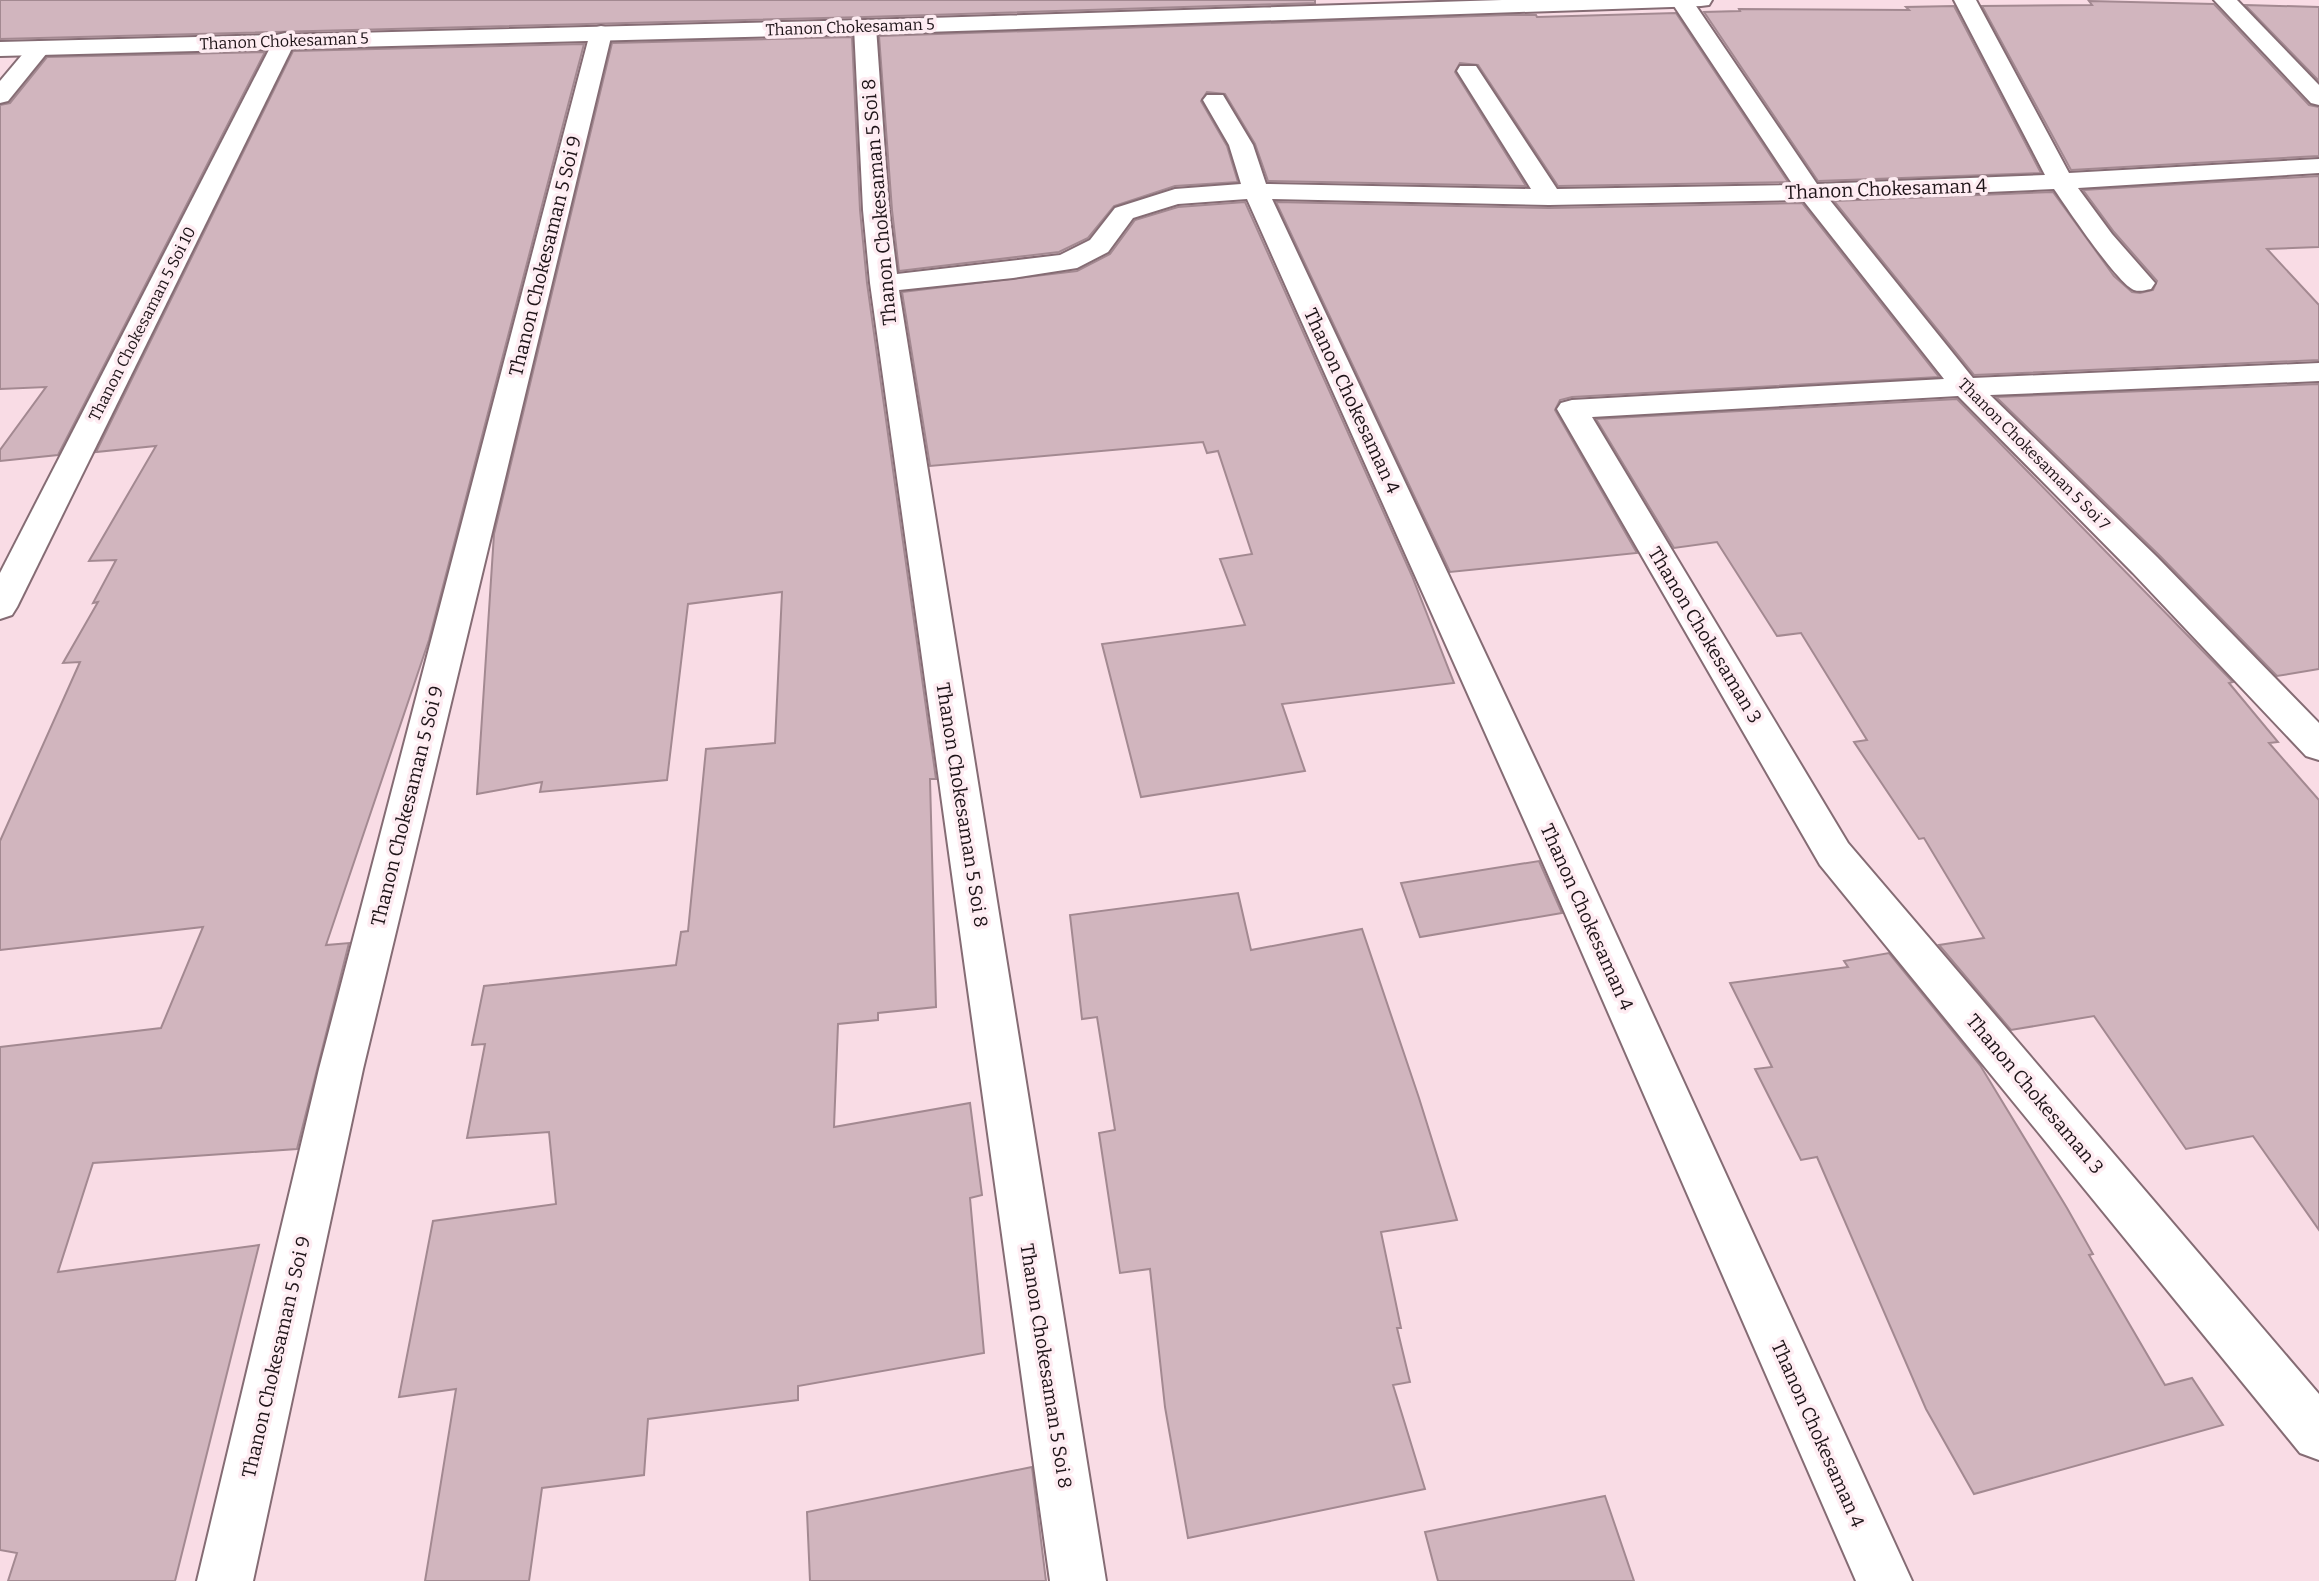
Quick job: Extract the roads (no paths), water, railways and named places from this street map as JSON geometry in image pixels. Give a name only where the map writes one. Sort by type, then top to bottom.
[{"type":"street","name":"Thanon Chokesaman 5","points":[[0,49],[864,27],[1701,0]]},
{"type":"street","points":[[1965,0],[2062,183],[2103,240],[2140,283]]},
{"type":"street","points":[[2225,0],[2319,98]]},
{"type":"street","name":"Thanon Chokesaman 5 Soi 7","points":[[1681,1],[1810,192],[1965,387],[2145,565],[2319,746]]},
{"type":"street","name":"Thanon Chokesaman 5 Soi 8","points":[[864,27],[876,210],[884,283],[1078,1581]]},
{"type":"street","name":"Thanon Chokesaman 5 Soi 9","points":[[225,1581],[341,1069],[601,33]]},
{"type":"street","name":"Thanon Chokesaman 5 Soi 10","points":[[0,607],[285,40]]},
{"type":"street","points":[[0,96],[40,48]]},
{"type":"street","points":[[1468,71],[1549,197]]},
{"type":"street","points":[[884,283],[1067,262],[1099,246],[1124,213],[1175,197],[1256,191],[1241,145],[1214,100]]},
{"type":"street","name":"Thanon Chokesaman 4","points":[[1884,1581],[1553,840],[1256,191],[1549,197],[1810,192],[2062,183],[2319,166]]},
{"type":"street","name":"Thanon Chokesaman 3","points":[[2319,372],[1965,387],[1572,410],[1834,854],[2319,1434]]}]
